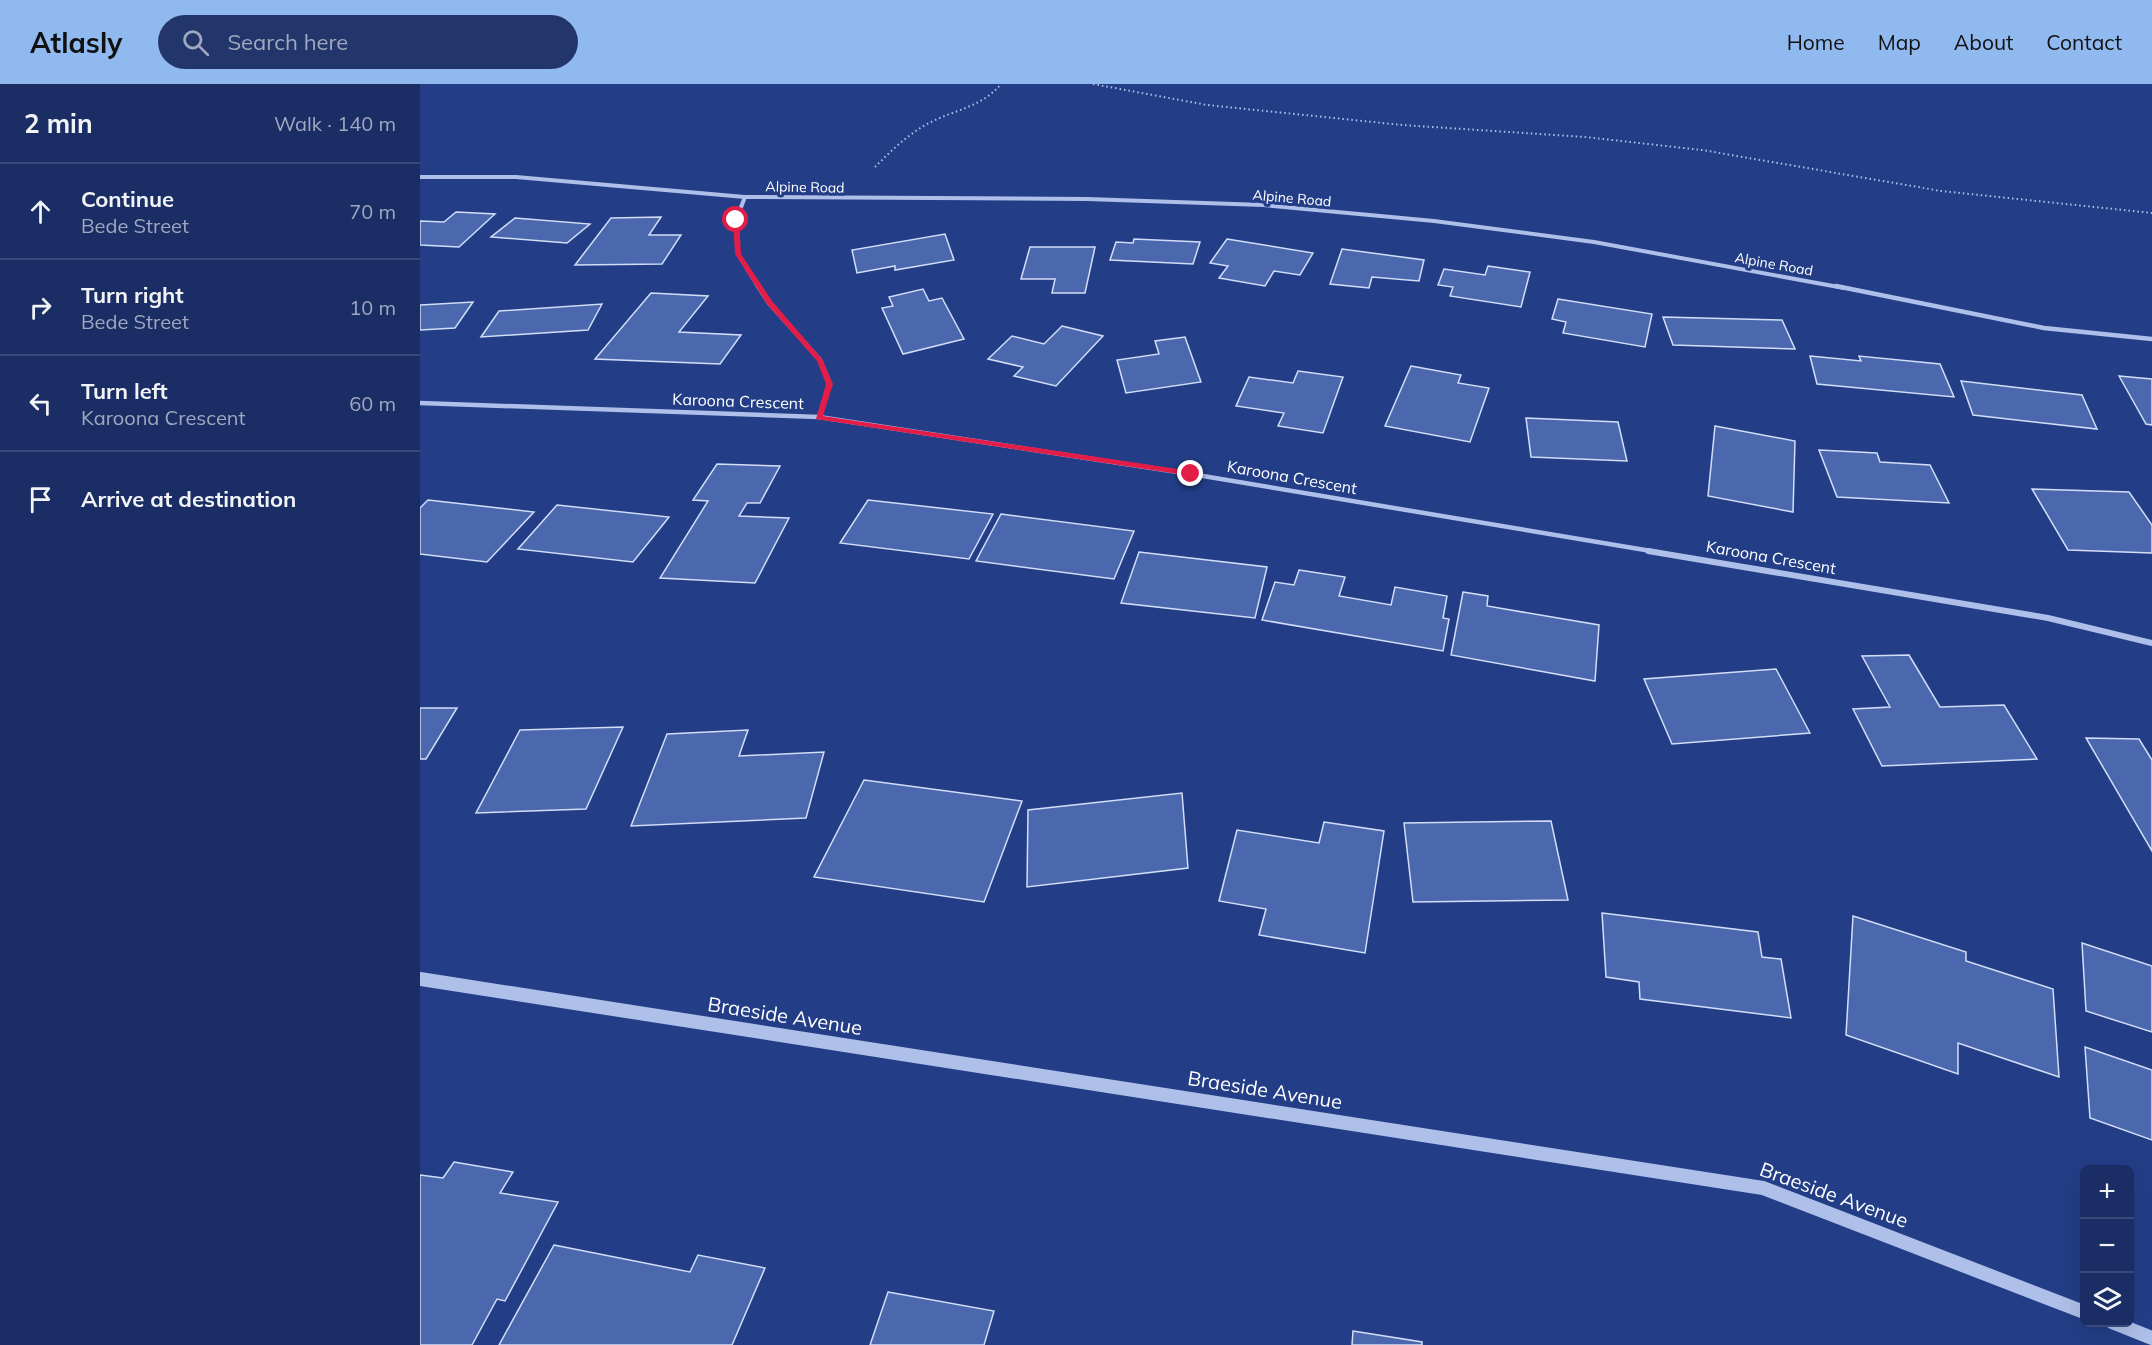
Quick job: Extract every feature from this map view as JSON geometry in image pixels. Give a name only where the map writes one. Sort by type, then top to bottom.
[{"type":"street","name":"Alpine Road","points":[[420,177],[516,177],[745,197],[1087,199],[1263,205],[1434,221],[1594,242],[1815,282],[2044,328],[2152,339]]},
{"type":"street","points":[[745,197],[736,220],[738,254],[769,303],[820,360],[830,384],[819,417]]},
{"type":"street","name":"Karoona Crescent","points":[[420,403],[819,417],[1191,474],[2049,618],[2152,643]]},
{"type":"street","name":"Braeside Avenue","points":[[420,979],[1763,1188],[2080,1310]]},
{"type":"street","points":[[2123,1327],[2152,1338]]},
{"type":"path","points":[[846,198],[888,154],[930,123],[961,112],[997,91],[1001,84]]},
{"type":"path","points":[[1093,84],[1208,105],[1402,125],[1585,137],[1702,150],[1941,191],[2152,213]]},
{"type":"building","points":[[456,212],[495,214],[459,247],[420,245],[420,221],[444,222]]},
{"type":"building","points":[[661,217],[649,235],[681,235],[662,264],[575,265],[611,218]]},
{"type":"building","points":[[515,218],[590,224],[567,243],[491,237]]},
{"type":"building","points":[[945,234],[954,260],[895,270],[895,266],[857,273],[852,250]]},
{"type":"building","points":[[1134,239],[1200,242],[1193,264],[1110,260],[1116,242],[1133,243]]},
{"type":"building","points":[[1227,239],[1313,253],[1300,275],[1274,271],[1265,286],[1219,278],[1228,266],[1210,263]]},
{"type":"building","points":[[1030,247],[1095,247],[1085,293],[1052,293],[1055,279],[1021,279]]},
{"type":"building","points":[[1342,249],[1424,260],[1419,281],[1372,277],[1369,288],[1330,284]]},
{"type":"building","points":[[1488,266],[1530,272],[1521,307],[1450,296],[1453,287],[1438,285],[1444,269],[1485,275]]},
{"type":"building","points":[[923,289],[929,301],[942,298],[964,339],[903,354],[882,308],[893,306],[889,297]]},
{"type":"building","points":[[651,293],[708,296],[679,332],[741,335],[720,364],[595,359]]},
{"type":"building","points":[[1558,299],[1652,314],[1645,347],[1563,333],[1566,322],[1552,319]]},
{"type":"building","points":[[473,302],[455,328],[420,330],[420,305]]},
{"type":"building","points":[[602,304],[588,330],[481,337],[499,311]]},
{"type":"building","points":[[1663,317],[1782,320],[1795,349],[1673,345]]},
{"type":"building","points":[[1062,326],[1103,336],[1056,386],[1014,376],[1023,367],[988,359],[1012,336],[1044,344]]},
{"type":"building","points":[[1185,337],[1201,382],[1126,393],[1117,360],[1159,354],[1155,341]]},
{"type":"building","points":[[1810,356],[1861,361],[1859,356],[1940,364],[1954,397],[1817,384]]},
{"type":"building","points":[[1411,366],[1461,375],[1458,383],[1489,388],[1470,442],[1385,426]]},
{"type":"building","points":[[1298,371],[1343,377],[1323,433],[1278,426],[1284,413],[1236,406],[1249,377],[1293,383]]},
{"type":"building","points":[[2119,376],[2152,379],[2152,425],[2146,424]]},
{"type":"building","points":[[1961,381],[2082,395],[2097,429],[1973,415]]},
{"type":"building","points":[[1526,418],[1618,422],[1627,461],[1531,457]]},
{"type":"building","points":[[1715,426],[1795,441],[1793,512],[1708,496]]},
{"type":"building","points":[[1819,450],[1877,453],[1880,462],[1930,465],[1949,503],[1837,497]]},
{"type":"building","points":[[717,464],[780,466],[760,503],[747,503],[739,516],[789,518],[755,583],[660,578],[708,501],[693,500]]},
{"type":"building","points":[[2032,489],[2129,492],[2152,525],[2152,553],[2068,550]]},
{"type":"building","points":[[428,500],[534,512],[487,562],[420,554],[420,508]]},
{"type":"building","points":[[868,500],[993,514],[969,559],[840,543]]},
{"type":"building","points":[[557,505],[669,517],[633,562],[518,549]]},
{"type":"building","points":[[1001,514],[1134,531],[1114,579],[976,561]]},
{"type":"building","points":[[1139,552],[1267,567],[1255,618],[1121,603]]},
{"type":"building","points":[[1299,570],[1345,577],[1339,596],[1391,605],[1395,587],[1447,596],[1443,618],[1449,619],[1443,651],[1262,620],[1275,582],[1294,585]]},
{"type":"building","points":[[1463,592],[1488,596],[1487,606],[1599,625],[1595,681],[1451,655]]},
{"type":"building","points":[[1909,655],[1940,707],[2004,705],[2037,759],[1882,766],[1853,709],[1890,707],[1862,656]]},
{"type":"building","points":[[1776,669],[1810,733],[1672,744],[1644,679]]},
{"type":"building","points":[[420,708],[457,708],[426,759],[420,759]]},
{"type":"building","points":[[623,727],[586,809],[476,813],[520,730]]},
{"type":"building","points":[[748,730],[739,756],[824,752],[806,818],[631,826],[667,734]]},
{"type":"building","points":[[2086,738],[2139,739],[2152,760],[2152,851]]},
{"type":"building","points":[[864,780],[1022,801],[984,902],[814,877]]},
{"type":"building","points":[[1182,793],[1188,868],[1027,887],[1028,810]]},
{"type":"building","points":[[1551,821],[1568,900],[1413,902],[1404,823]]},
{"type":"building","points":[[1324,822],[1384,831],[1365,953],[1259,935],[1266,909],[1219,901],[1237,830],[1319,843]]},
{"type":"building","points":[[1602,913],[1758,932],[1762,957],[1781,959],[1791,1018],[1640,999],[1639,982],[1606,977]]},
{"type":"building","points":[[1853,916],[1966,952],[1966,961],[2053,989],[2059,1077],[1958,1043],[1958,1074],[1846,1035]]},
{"type":"building","points":[[2082,943],[2152,966],[2152,1032],[2086,1011]]},
{"type":"building","points":[[2085,1047],[2152,1070],[2152,1140],[2090,1118]]},
{"type":"building","points":[[454,1162],[513,1172],[500,1193],[558,1202],[505,1301],[497,1299],[472,1345],[420,1345],[420,1175],[443,1178]]},
{"type":"building","points":[[554,1245],[690,1272],[698,1255],[765,1268],[732,1345],[499,1345]]},
{"type":"building","points":[[888,1292],[994,1311],[984,1345],[870,1345]]},
{"type":"building","points":[[1353,1331],[1422,1342],[1422,1345],[1352,1345]]},
{"type":"route","points":[[736,220],[738,254],[769,303],[820,360],[830,384],[819,417],[1191,474]]}]
